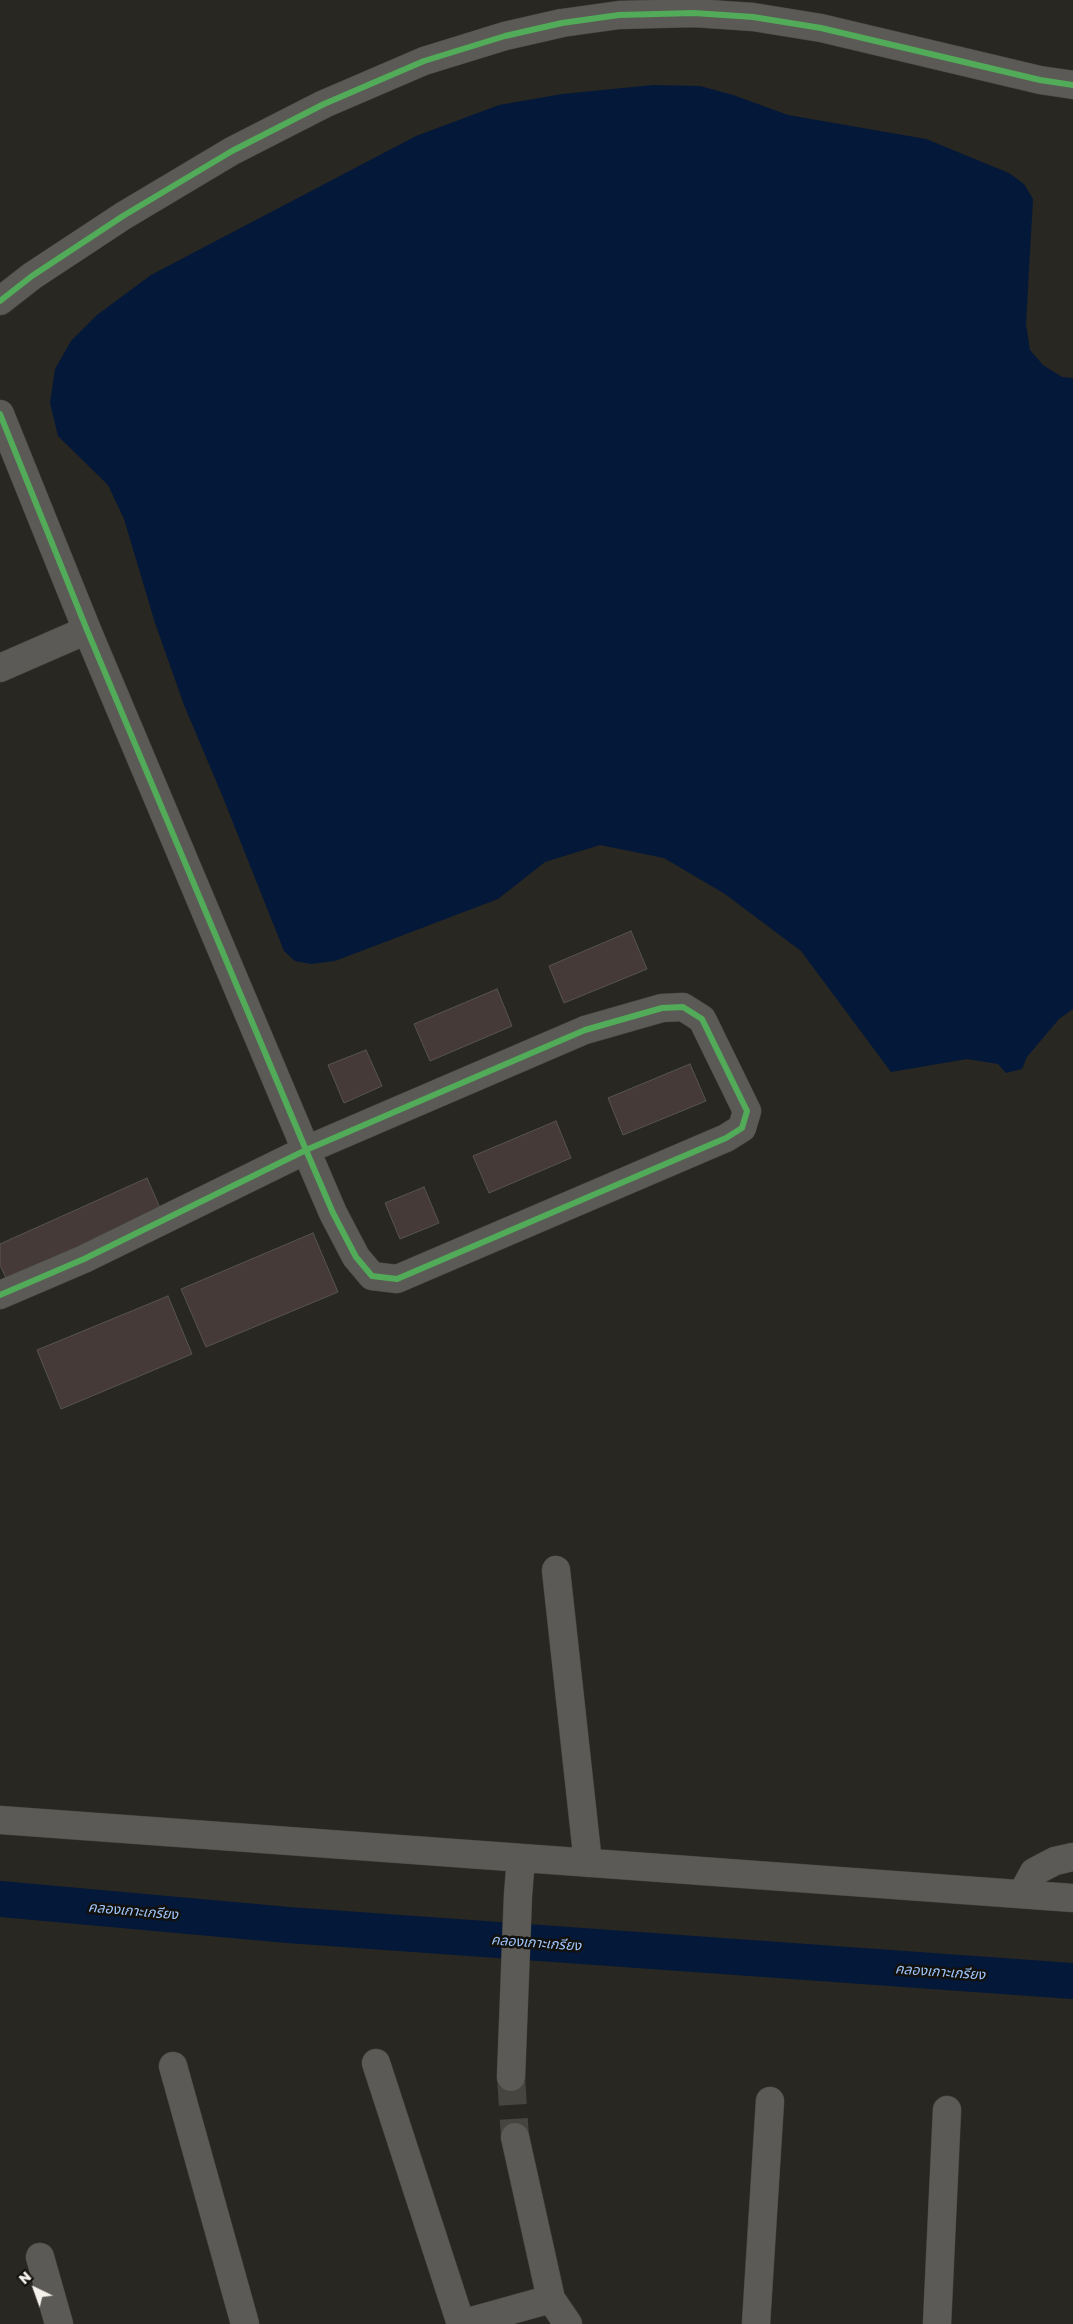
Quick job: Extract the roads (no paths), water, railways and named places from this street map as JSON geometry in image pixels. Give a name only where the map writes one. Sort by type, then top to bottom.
[{"type":"street","points":[[0,301],[32,276],[123,216],[232,151],[324,104],[424,61],[505,36],[562,23],[619,15],[694,13],[753,17],[830,30],[1040,80],[1073,86]]},
{"type":"street","points":[[0,414],[87,630],[306,1150],[333,1214],[356,1258],[372,1276],[397,1279],[726,1138],[742,1128],[747,1111],[702,1020],[684,1007],[662,1008],[585,1030],[306,1150],[84,1259],[0,1295]]},
{"type":"street","points":[[0,668],[87,630]]},
{"type":"street","points":[[556,1570],[588,1863]]},
{"type":"street","points":[[0,1820],[1073,1898]]},
{"type":"street","points":[[1022,1894],[1034,1872],[1055,1861],[1073,1856]]},
{"type":"street","points":[[511,2077],[521,1858]]},
{"type":"street","points":[[376,2063],[461,2324],[551,2299]]},
{"type":"street","points":[[173,2066],[245,2324]]},
{"type":"street","points":[[756,2324],[770,2101]]},
{"type":"street","points":[[937,2324],[947,2110]]},
{"type":"street","points":[[515,2137],[551,2299],[568,2324]]},
{"type":"street","points":[[40,2256],[59,2324]]},
{"type":"water","points":[[653,85],[700,86],[733,95],[788,115],[926,139],[1009,173],[1024,184],[1033,199],[1026,324],[1030,350],[1043,365],[1062,377],[1073,378],[1073,1009],[1059,1019],[1027,1057],[1022,1069],[1006,1073],[998,1064],[967,1059],[891,1072],[801,951],[725,894],[664,858],[600,845],[545,862],[498,899],[335,961],[311,964],[295,961],[284,951],[184,705],[155,623],[124,519],[108,485],[58,436],[50,403],[55,369],[71,341],[97,315],[151,275],[416,136],[499,105],[562,94]]},
{"type":"waterway","name":"คลองเกาะเกรียง","points":[[0,1899],[288,1925],[1073,1981]]},
{"type":"tunnel","points":[[511,2077],[515,2137]]}]
